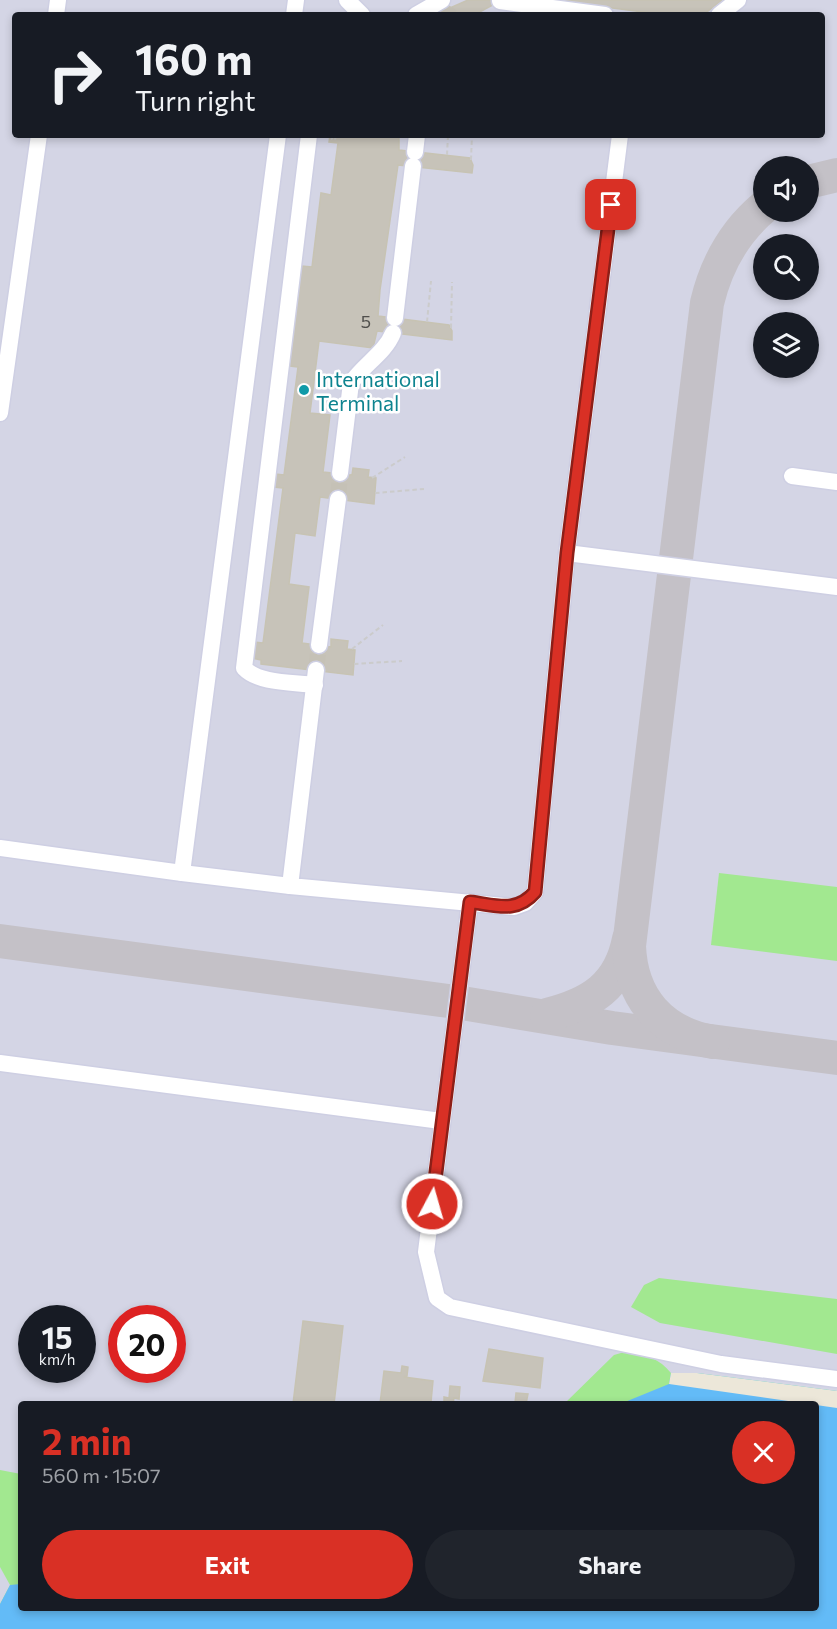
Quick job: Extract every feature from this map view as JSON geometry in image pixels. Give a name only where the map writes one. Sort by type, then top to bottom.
[{"type":"lane","points":[[347,0],[359,12]]},
{"type":"lane","points":[[722,12],[738,0]]},
{"type":"lane","points":[[500,1],[583,12]]},
{"type":"lane","points":[[424,12],[449,2]]},
{"type":"lane","points":[[0,413],[39,138]]},
{"type":"lane","points":[[182,873],[279,138]]},
{"type":"lane","points":[[290,886],[315,677],[261,677],[250,675],[244,668],[309,138]]},
{"type":"lane","points":[[0,848],[290,886],[514,907],[525,903],[535,892],[567,553],[620,138]]},
{"type":"lane","points":[[340,473],[351,383],[360,370],[389,344],[394,325],[415,151]]},
{"type":"lane","points":[[792,476],[837,482]]},
{"type":"lane","points":[[320,645],[338,499]]},
{"type":"lane","points":[[567,553],[837,587]]},
{"type":"lane","points":[[470,902],[426,1252],[437,1298],[450,1307],[722,1364],[837,1379]]},
{"type":"lane","points":[[0,1062],[441,1122]]},
{"type":"path","points":[[447,155],[448,138]]},
{"type":"path","points":[[471,160],[472,138]]},
{"type":"path","points":[[427,322],[431,281]]},
{"type":"path","points":[[451,328],[452,282]]},
{"type":"path","points":[[372,478],[405,457]]},
{"type":"path","points":[[375,493],[424,489]]},
{"type":"path","points":[[352,649],[383,625]]},
{"type":"path","points":[[354,664],[402,661]]},
{"type":"shaded area","points":[[0,0],[837,0],[837,1391],[697,1373],[627,1401],[18,1401],[18,1584],[10,1585],[0,1604]]},
{"type":"green space","points":[[719,873],[837,887],[837,961],[711,945]]},
{"type":"green space","points":[[659,1278],[837,1299],[837,1354],[660,1323],[631,1307],[644,1285]]},
{"type":"green space","points":[[628,1351],[640,1354],[662,1364],[671,1373],[697,1373],[837,1391],[837,1629],[0,1629],[0,1604],[10,1585],[0,1567],[0,1470],[18,1473],[18,1611],[819,1611],[819,1401],[567,1401],[614,1355]]},
{"type":"water","points":[[671,1373],[697,1373],[837,1391],[837,1629],[0,1629],[0,1604],[10,1585],[18,1584],[18,1611],[819,1611],[819,1401],[627,1401],[669,1384]]},
{"type":"pier","points":[[671,1373],[697,1373],[837,1391],[837,1408],[819,1405],[819,1401],[788,1401],[669,1384]]},
{"type":"building","points":[[468,0],[502,0],[480,12],[441,12]]},
{"type":"building","points":[[551,0],[722,0],[707,12],[643,12]]},
{"type":"building","name":"International Terminal","points":[[330,138],[399,138],[399,150],[470,158],[473,165],[472,173],[398,165],[380,290],[378,316],[449,325],[452,340],[377,331],[373,348],[319,341],[310,413],[330,415],[323,472],[352,475],[353,468],[369,470],[368,477],[376,478],[374,504],[320,497],[315,536],[295,533],[289,584],[309,587],[302,643],[331,647],[331,639],[348,641],[347,649],[355,650],[353,675],[261,664],[261,660],[251,658],[253,642],[263,643],[283,488],[274,487],[276,474],[284,475],[298,367],[290,366],[302,266],[312,267],[321,193],[331,195],[338,143],[329,142]]},
{"type":"building","points":[[303,1321],[343,1326],[334,1401],[293,1401]]},
{"type":"building","points":[[489,1349],[543,1358],[540,1388],[483,1381]]},
{"type":"building","points":[[402,1366],[408,1367],[407,1376],[404,1377],[433,1381],[431,1401],[380,1401],[384,1371],[401,1373]]},
{"type":"building","points":[[450,1386],[460,1387],[459,1399],[444,1401],[444,1397],[449,1398]]},
{"type":"building","points":[[516,1393],[528,1394],[527,1401],[515,1401]]},
{"type":"taxiway","points":[[819,179],[837,175]]},
{"type":"taxiway","points":[[713,1042],[679,1031],[653,1010],[643,997],[636,982],[629,946],[707,303],[715,276],[727,250],[753,217]]},
{"type":"taxiway","points":[[547,1015],[563,1011],[590,999],[611,981],[619,969],[629,939]]},
{"type":"taxiway","points":[[0,941],[456,1002],[612,1028],[837,1058]]},
{"type":"tunnel","points":[[446,12],[450,6]]},
{"type":"tunnel","points":[[338,499],[340,473]]},
{"type":"tunnel","points":[[316,670],[319,645]]},
{"type":"place","name":"International Terminal","points":[[304,390]]},
{"type":"route","points":[[432,1204],[448,1062],[470,902],[514,907],[525,903],[535,892],[567,553],[611,205]]}]
